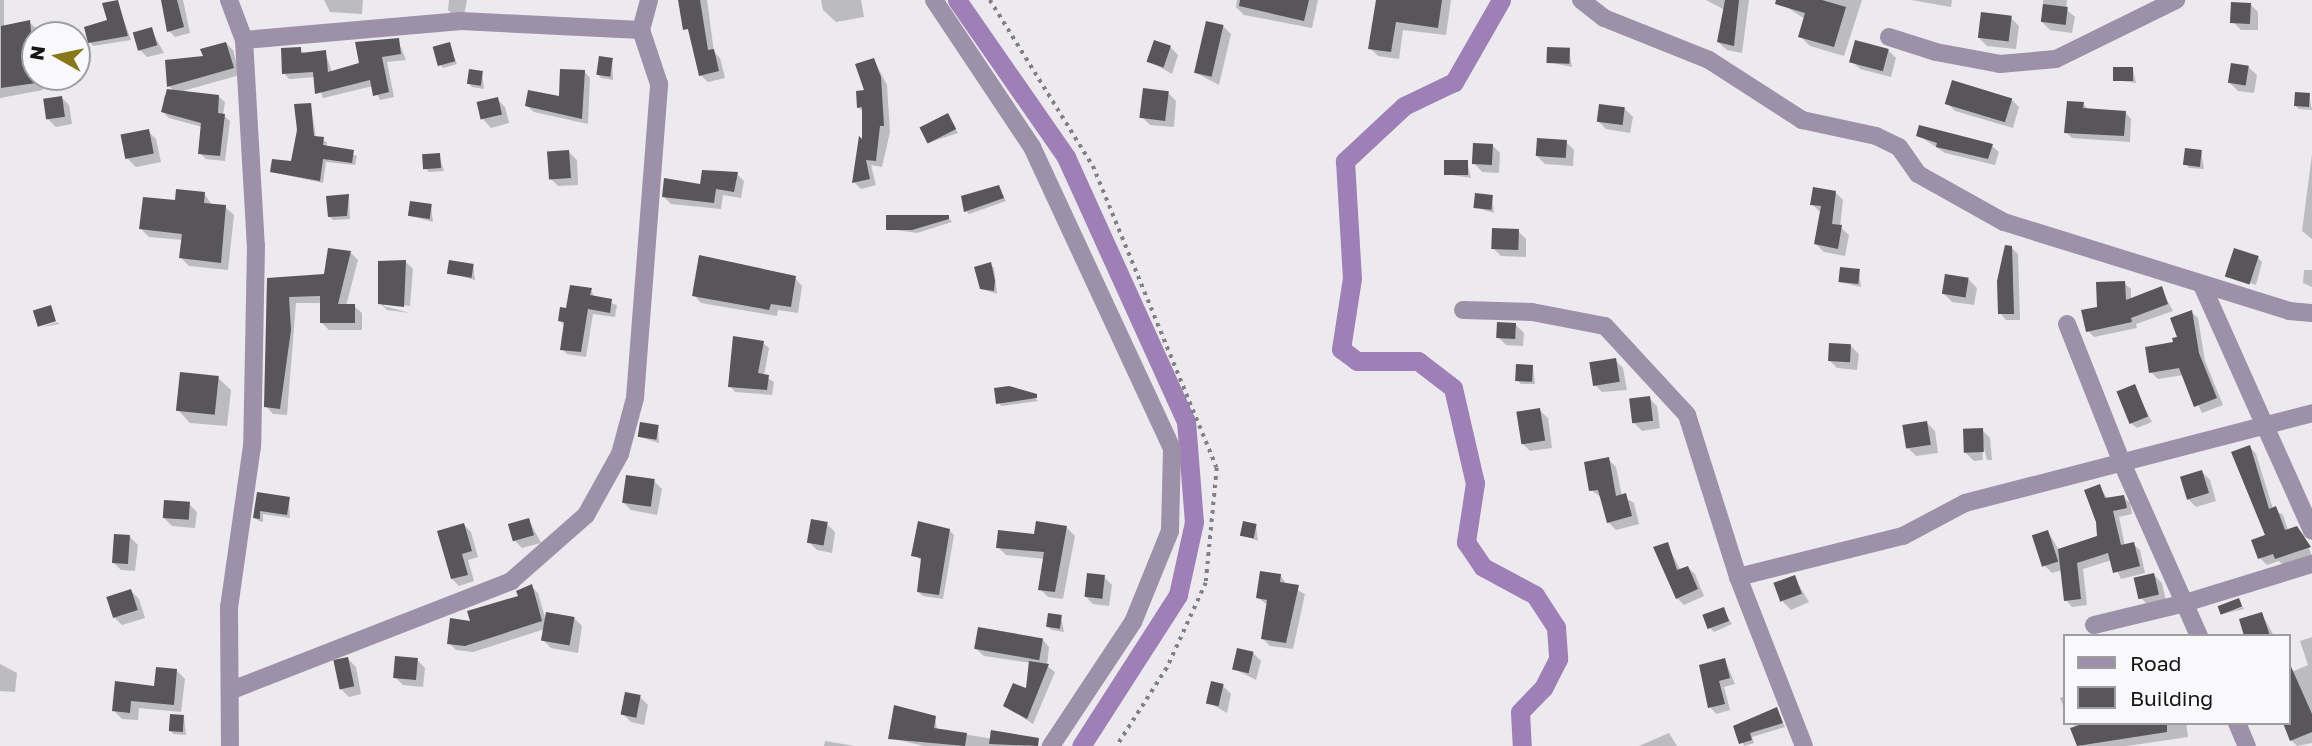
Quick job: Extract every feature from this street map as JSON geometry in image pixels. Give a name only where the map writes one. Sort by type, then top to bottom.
[{"type":"street","points":[[229,0],[244,40],[257,246],[252,446],[229,607],[232,690],[230,746]]},
{"type":"street","points":[[232,690],[511,581],[586,515],[620,454],[635,398],[659,84],[641,30],[649,0]]},
{"type":"street","points":[[934,0],[1032,147],[1172,449],[1170,531],[1160,557],[1133,622],[1051,746]]},
{"type":"street","points":[[1581,0],[1604,18],[1709,60],[1802,120],[1877,136],[1899,147],[1918,174],[2004,222],[2289,311],[2312,313]]},
{"type":"street","points":[[1889,37],[1936,52],[2000,64],[2056,60],[2176,0]]},
{"type":"street","points":[[244,40],[461,21],[641,30]]},
{"type":"street","points":[[2202,285],[2312,531]]},
{"type":"street","points":[[1463,310],[1532,312],[1605,327],[1687,415],[1738,577],[1804,746]]},
{"type":"street","points":[[2067,324],[2122,463],[2198,634]]},
{"type":"street","points":[[1738,577],[1903,536],[1965,503],[2312,413]]},
{"type":"street","points":[[2094,625],[2185,603],[2312,564]]},
{"type":"street","points":[[2238,725],[2246,746]]},
{"type":"building","points":[[118,0],[128,36],[91,42],[91,25],[107,20],[102,3]]},
{"type":"building","points":[[161,0],[177,0],[184,27],[167,32]]},
{"type":"building","points":[[678,0],[700,0],[708,50],[714,49],[719,71],[699,76],[688,29],[683,30]]},
{"type":"building","points":[[1240,0],[1309,0],[1304,21],[1239,6]]},
{"type":"building","points":[[1376,0],[1442,0],[1438,28],[1396,22],[1391,52],[1368,49]]},
{"type":"building","points":[[1725,0],[1739,0],[1734,46],[1717,42]]},
{"type":"building","points":[[1776,0],[1822,0],[1846,7],[1834,47],[1798,37],[1805,13],[1775,4]]},
{"type":"building","points":[[2231,2],[2251,3],[2250,24],[2230,23]]},
{"type":"building","points":[[2043,4],[2068,7],[2066,25],[2041,22]]},
{"type":"building","points":[[1981,12],[2012,16],[2009,42],[1978,38]]},
{"type":"building","points":[[1206,21],[1224,25],[1212,77],[1194,73]]},
{"type":"building","points":[[21,22],[21,85],[1,88],[1,26]]},
{"type":"building","points":[[152,27],[157,45],[138,51],[133,33]]},
{"type":"building","points":[[399,38],[401,54],[382,57],[389,92],[373,96],[370,80],[315,94],[313,72],[282,74],[281,48],[301,47],[301,53],[326,50],[328,72],[359,63],[355,42]]},
{"type":"building","points":[[1154,40],[1171,46],[1164,68],[1147,62]]},
{"type":"building","points":[[1855,40],[1889,49],[1883,71],[1849,62]]},
{"type":"building","points":[[226,42],[234,68],[167,87],[165,60],[203,56],[200,49]]},
{"type":"building","points":[[450,42],[455,61],[438,66],[433,47]]},
{"type":"building","points":[[1547,47],[1570,48],[1569,64],[1546,63]]},
{"type":"building","points":[[599,56],[613,58],[610,77],[596,75]]},
{"type":"building","points":[[874,58],[881,77],[884,126],[880,126],[876,161],[866,160],[870,179],[852,183],[859,136],[862,139],[862,107],[857,108],[856,91],[864,90],[855,64]]},
{"type":"building","points":[[2231,63],[2249,66],[2246,86],[2228,83]]},
{"type":"building","points":[[2113,67],[2133,67],[2133,81],[2113,81]]},
{"type":"building","points":[[469,69],[483,71],[481,86],[467,84]]},
{"type":"building","points":[[560,69],[585,70],[582,119],[525,106],[528,90],[559,96]]},
{"type":"building","points":[[1952,80],[2012,98],[2005,122],[1945,104]]},
{"type":"building","points":[[1143,88],[1169,91],[1165,121],[1139,118]]},
{"type":"building","points":[[167,89],[219,95],[218,113],[225,114],[220,156],[198,154],[201,123],[161,112]]},
{"type":"building","points":[[2295,92],[2310,93],[2309,107],[2294,106]]},
{"type":"building","points":[[62,96],[65,117],[46,119],[43,99]]},
{"type":"building","points":[[498,97],[502,115],[481,119],[477,102]]},
{"type":"building","points":[[2067,101],[2084,102],[2083,108],[2126,111],[2124,136],[2064,133]]},
{"type":"building","points":[[311,103],[314,136],[324,137],[323,145],[354,150],[352,163],[323,159],[320,181],[270,172],[272,159],[291,161],[297,130],[294,104]]},
{"type":"building","points":[[1599,104],[1625,107],[1623,125],[1597,122]]},
{"type":"building","points":[[948,113],[956,129],[928,144],[919,128]]},
{"type":"building","points":[[1919,125],[1993,144],[1988,159],[1936,147],[1937,143],[1916,136]]},
{"type":"building","points":[[149,129],[154,154],[125,159],[121,135]]},
{"type":"building","points":[[1537,138],[1567,140],[1566,158],[1536,156]]},
{"type":"building","points":[[1473,143],[1493,144],[1492,165],[1472,164]]},
{"type":"building","points":[[2185,148],[2202,150],[2200,167],[2183,165]]},
{"type":"building","points":[[569,150],[571,178],[549,179],[547,152]]},
{"type":"building","points":[[440,153],[441,168],[423,169],[422,154]]},
{"type":"building","points":[[1444,160],[1468,160],[1468,175],[1444,175]]},
{"type":"building","points":[[702,170],[738,172],[734,192],[716,189],[714,203],[662,197],[664,178],[700,184]]},
{"type":"building","points":[[999,185],[1004,198],[964,212],[961,196]]},
{"type":"building","points":[[1813,187],[1836,191],[1832,224],[1842,225],[1838,249],[1814,244],[1821,206],[1810,205]]},
{"type":"building","points":[[176,189],[205,192],[204,203],[226,205],[221,263],[179,258],[182,234],[139,229],[143,197],[175,200]]},
{"type":"building","points":[[1475,193],[1493,195],[1491,210],[1473,208]]},
{"type":"building","points":[[349,194],[347,216],[328,217],[326,196]]},
{"type":"building","points":[[410,201],[432,204],[430,219],[408,216]]},
{"type":"building","points":[[886,215],[949,215],[949,219],[912,230],[886,230]]},
{"type":"building","points":[[1492,228],[1519,229],[1518,250],[1491,249]]},
{"type":"building","points":[[2005,245],[2012,246],[2014,314],[1998,314],[1997,281]]},
{"type":"building","points":[[328,248],[351,251],[338,304],[355,304],[355,323],[320,323],[320,296],[289,297],[291,330],[280,409],[264,407],[267,278],[324,274]]},
{"type":"building","points":[[2234,248],[2259,256],[2249,285],[2225,277]]},
{"type":"building","points":[[699,255],[796,276],[791,307],[771,304],[769,310],[692,296]]},
{"type":"building","points":[[406,260],[404,307],[378,304],[378,261]]},
{"type":"building","points":[[449,260],[474,264],[472,278],[447,274]]},
{"type":"building","points":[[991,262],[994,291],[980,289],[974,267]]},
{"type":"building","points":[[1840,267],[1860,269],[1858,284],[1838,282]]},
{"type":"building","points":[[1945,274],[1969,278],[1966,298],[1942,294]]},
{"type":"building","points":[[2125,281],[2126,300],[2162,286],[2168,304],[2131,318],[2132,322],[2086,332],[2081,310],[2097,307],[2096,282]]},
{"type":"building","points":[[570,285],[592,288],[590,295],[612,299],[610,313],[588,309],[581,352],[560,350],[564,322],[558,321],[560,307],[566,308]]},
{"type":"building","points":[[51,305],[56,321],[38,327],[33,311]]},
{"type":"building","points":[[2192,310],[2199,353],[2217,398],[2194,407],[2179,368],[2149,373],[2145,347],[2173,342],[2172,338],[2177,337],[2170,318]]},
{"type":"building","points":[[1497,322],[1516,323],[1515,339],[1496,338]]},
{"type":"building","points":[[733,336],[764,341],[758,373],[769,375],[767,390],[728,387]]},
{"type":"building","points":[[1829,343],[1851,344],[1850,362],[1828,361]]},
{"type":"building","points":[[1616,358],[1620,382],[1593,386],[1589,362]]},
{"type":"building","points":[[1516,364],[1533,365],[1532,382],[1515,381]]},
{"type":"building","points":[[180,372],[219,376],[215,415],[176,411]]},
{"type":"building","points":[[2135,384],[2148,416],[2130,424],[2116,391]]},
{"type":"building","points":[[1009,386],[1037,394],[1037,398],[996,404],[994,388]]},
{"type":"building","points":[[1650,396],[1653,421],[1632,423],[1629,399]]},
{"type":"building","points":[[1540,408],[1545,441],[1521,444],[1516,412]]},
{"type":"building","points":[[1927,421],[1931,445],[1906,449],[1902,425]]},
{"type":"building","points":[[640,422],[659,425],[656,440],[638,437]]},
{"type":"building","points":[[1983,428],[1984,452],[1964,453],[1963,429]]},
{"type":"building","points":[[2250,445],[2269,509],[2276,506],[2285,530],[2297,526],[2311,547],[2275,559],[2273,554],[2258,559],[2251,540],[2265,535],[2231,452]]},
{"type":"building","points":[[1609,457],[1616,496],[1626,493],[1632,516],[1607,523],[1598,490],[1589,491],[1584,462]]},
{"type":"building","points":[[2202,470],[2209,493],[2187,500],[2180,477]]},
{"type":"building","points":[[626,475],[655,479],[651,507],[622,503]]},
{"type":"building","points":[[2100,484],[2105,498],[2124,495],[2127,508],[2113,511],[2121,545],[2134,542],[2140,566],[2113,573],[2108,553],[2077,563],[2081,599],[2064,601],[2058,549],[2097,536],[2096,522],[2084,490]]},
{"type":"building","points":[[257,492],[290,497],[287,515],[260,511],[260,519],[253,518]]},
{"type":"building","points":[[164,500],[190,502],[189,520],[163,518]]},
{"type":"building","points":[[529,518],[534,535],[513,541],[508,524]]},
{"type":"building","points":[[811,519],[828,522],[824,546],[807,543]]},
{"type":"building","points":[[918,521],[950,529],[939,595],[917,592],[921,558],[911,556]]},
{"type":"building","points":[[1036,521],[1067,526],[1055,592],[1038,590],[1044,552],[996,548],[998,530],[1034,534]]},
{"type":"building","points":[[1243,521],[1257,524],[1254,539],[1240,536]]},
{"type":"building","points":[[464,523],[472,551],[462,554],[468,575],[451,579],[437,531]]},
{"type":"building","points":[[2048,530],[2058,561],[2042,567],[2032,535]]},
{"type":"building","points":[[114,534],[130,535],[128,564],[112,563]]},
{"type":"building","points":[[1668,542],[1677,570],[1688,566],[1698,589],[1676,599],[1653,547]]},
{"type":"building","points":[[1260,571],[1281,574],[1280,582],[1299,585],[1286,643],[1261,639],[1267,600],[1256,598]]},
{"type":"building","points":[[1087,573],[1105,575],[1102,599],[1084,597]]},
{"type":"building","points":[[2154,573],[2159,594],[2138,599],[2134,578]]},
{"type":"building","points":[[1795,575],[1802,594],[1780,602],[1773,583]]},
{"type":"building","points":[[532,584],[542,621],[465,646],[447,644],[450,618],[470,621],[467,611],[518,596],[516,591]]},
{"type":"building","points":[[131,589],[138,610],[113,618],[106,597]]},
{"type":"building","points":[[2239,598],[2242,606],[2221,615],[2218,606]]},
{"type":"building","points":[[1724,607],[1729,621],[1708,629],[1702,615]]},
{"type":"building","points":[[546,612],[575,617],[570,646],[541,641]]},
{"type":"building","points":[[2262,612],[2269,634],[2243,634],[2239,619]]},
{"type":"building","points":[[1048,613],[1062,615],[1060,629],[1046,627]]},
{"type":"building","points":[[978,627],[1043,638],[1039,660],[974,649]]},
{"type":"building","points":[[1237,648],[1254,652],[1249,673],[1232,669]]},
{"type":"building","points":[[395,656],[418,658],[416,680],[393,678]]},
{"type":"building","points":[[348,657],[354,686],[340,689],[333,660]]},
{"type":"building","points":[[1725,658],[1730,678],[1719,681],[1725,704],[1708,708],[1699,665]]},
{"type":"building","points":[[1029,661],[1049,664],[1027,719],[1003,706],[1013,683],[1026,688]]},
{"type":"building","points":[[156,667],[177,669],[174,705],[131,701],[130,713],[112,711],[115,681],[154,686]]},
{"type":"building","points":[[2291,667],[2312,714],[2312,732],[2290,741],[2284,725],[2291,725]]},
{"type":"building","points":[[1211,681],[1224,684],[1218,706],[1206,703]]},
{"type":"building","points":[[625,692],[641,695],[636,718],[621,715]]},
{"type":"building","points":[[894,705],[936,716],[934,728],[967,733],[965,746],[888,739]]},
{"type":"building","points":[[1777,707],[1783,723],[1750,733],[1752,740],[1739,744],[1733,726]]},
{"type":"building","points":[[170,714],[184,715],[183,732],[169,731]]},
{"type":"building","points":[[2080,725],[2167,725],[2167,732],[2077,746],[2070,728]]},
{"type":"building","points":[[991,730],[1039,738],[1038,746],[989,744]]},
{"type":"waterway","points":[[957,0],[1066,157],[1186,421],[1194,522],[1178,595],[1081,746]]},
{"type":"waterway","points":[[1501,0],[1454,82],[1404,106],[1345,161],[1352,278],[1341,349],[1357,361],[1418,361],[1453,388],[1475,483],[1466,542],[1483,567],[1535,595],[1556,627],[1558,659],[1543,688],[1520,712],[1522,746]]}]
